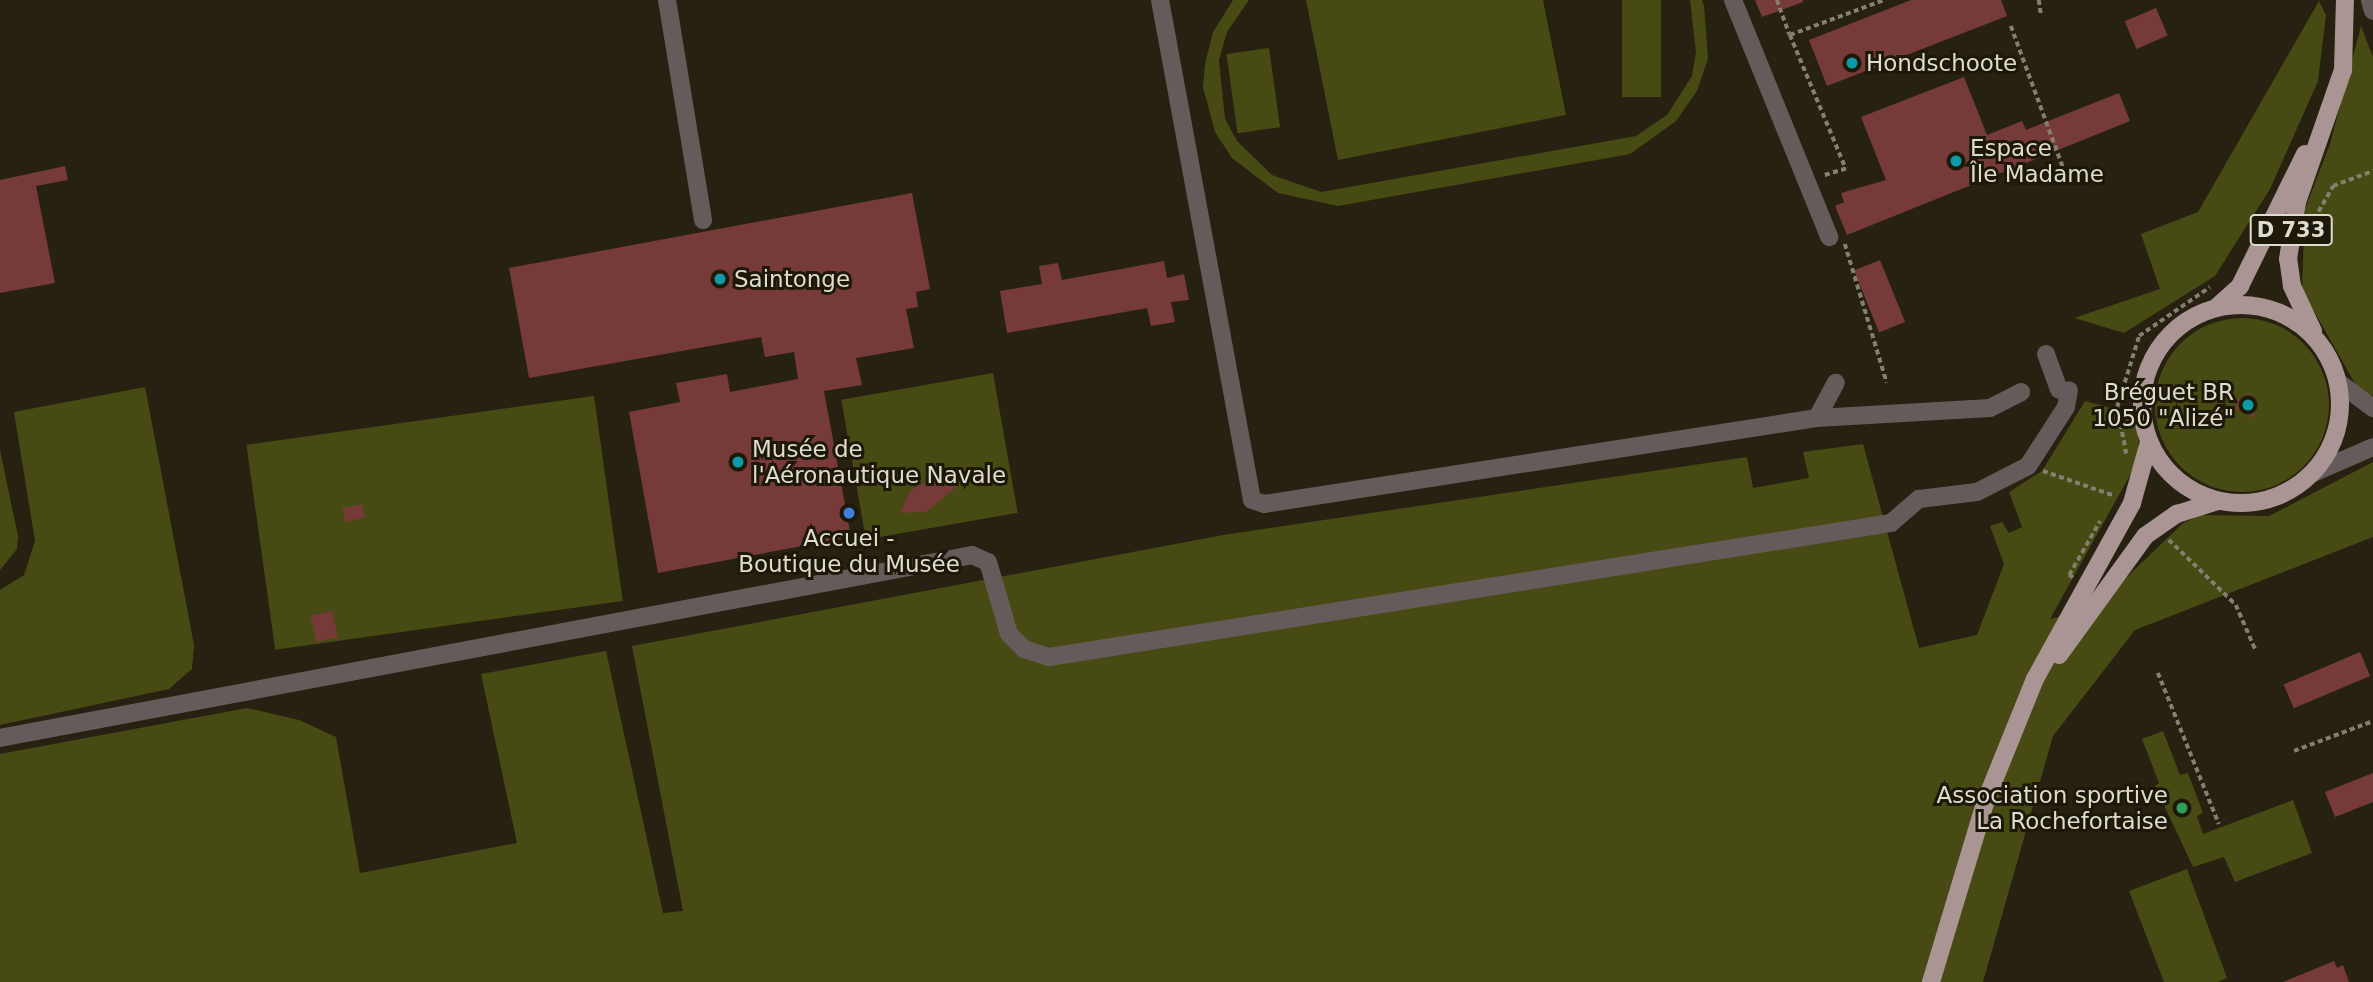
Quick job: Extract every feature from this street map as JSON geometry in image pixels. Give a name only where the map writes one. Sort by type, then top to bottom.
[{"type":"main road","name":"D 733","points":[[2322,346],[2292,286],[2291,229],[2343,70],[2345,0]]},
{"type":"main road","name":"D 733","points":[[2217,308],[2240,286],[2328,111]]},
{"type":"main road","points":[[1931,982],[1955,887],[2013,734],[2086,576],[2132,503],[2149,442],[2142,391],[2154,356],[2176,329],[2217,308],[2269,309],[2304,327],[2322,346],[2338,382],[2336,436],[2313,473],[2269,499],[2218,500],[2177,514],[2145,536],[2071,634],[2013,734]]},
{"type":"main road","points":[[2149,442],[2171,475],[2218,500]]},
{"type":"street","points":[[667,0],[703,220]]},
{"type":"street","points":[[1160,0],[1252,500],[1264,504],[1816,418],[1990,408],[2021,392]]},
{"type":"street","points":[[1733,0],[1835,235]]},
{"type":"street","points":[[2370,0],[2373,10]]},
{"type":"street","points":[[0,738],[972,555],[988,562],[1009,634],[1024,649],[1049,657],[1891,523],[1919,499],[1977,492],[2028,466],[2066,407],[2064,390],[2046,354]]},
{"type":"street","points":[[2338,382],[2373,408]]},
{"type":"street","points":[[1816,418],[1836,383]]},
{"type":"street","points":[[2313,473],[2373,447]]},
{"type":"path","points":[[1777,0],[1846,169],[1821,177],[1825,188]]},
{"type":"path","points":[[1790,35],[1884,0]]},
{"type":"path","points":[[2039,0],[2042,14]]},
{"type":"path","points":[[2011,26],[2068,181]]},
{"type":"path","points":[[2291,229],[2310,229],[2333,186],[2373,171]]},
{"type":"path","points":[[1835,235],[1887,383]]},
{"type":"path","points":[[2127,461],[2117,407],[2139,336],[2217,282]]},
{"type":"path","points":[[2110,505],[2119,486]]},
{"type":"path","points":[[2070,575],[2104,514]]},
{"type":"path","points":[[2158,673],[2219,824]]},
{"type":"path","points":[[2294,751],[2373,722]]},
{"type":"green space","points":[[1233,0],[1249,0],[1227,32],[1219,60],[1225,119],[1237,141],[1272,175],[1321,192],[1636,136],[1667,115],[1692,76],[1696,52],[1690,0],[1702,0],[1704,6],[1708,59],[1697,91],[1676,121],[1630,154],[1338,206],[1278,193],[1232,158],[1215,132],[1203,87],[1205,64],[1213,32]]},
{"type":"green space","points":[[1306,0],[1543,0],[1566,115],[1338,160]]},
{"type":"green space","points":[[1622,0],[1661,0],[1661,97],[1622,97]]},
{"type":"green space","points":[[2319,1],[2326,15],[2318,81],[2270,189],[2215,276],[2124,333],[2074,318],[2160,289],[2141,234],[2198,212]]},
{"type":"green space","points":[[2361,26],[2373,57],[2373,396],[2357,387],[2302,290],[2305,209],[2330,144]]},
{"type":"green space","points":[[1269,48],[1280,127],[1238,133],[1226,54]]},
{"type":"green space","points":[[2242,318],[2275,325],[2304,343],[2322,372],[2329,405],[2322,438],[2304,467],[2275,485],[2242,492],[2209,485],[2180,467],[2162,438],[2155,405],[2162,372],[2180,343],[2209,325]]},
{"type":"green space","points":[[993,373],[1018,513],[866,540],[841,400]]},
{"type":"green space","points":[[145,387],[194,645],[192,669],[169,689],[0,725],[0,590],[24,575],[35,541],[14,412]]},
{"type":"green space","points":[[594,396],[623,601],[275,650],[246,445]]},
{"type":"green space","points":[[2085,401],[2129,413],[2138,428],[2139,459],[2050,619],[2089,610],[2104,599],[2183,523],[2201,515],[2269,516],[2373,462],[2373,537],[2135,630],[2053,736],[1983,982],[0,982],[0,754],[247,708],[299,720],[336,737],[360,873],[517,843],[481,674],[606,651],[663,913],[683,911],[632,646],[1223,535],[1747,457],[1753,488],[1809,478],[1803,452],[1863,444],[1919,648],[1977,635],[2004,564],[1990,526],[2002,522],[2009,533],[2022,527],[2009,492],[2042,471]]},
{"type":"green space","points":[[0,450],[18,536],[17,549],[0,570]]},
{"type":"green space","name":"Association sportive La Rochefortaise","points":[[2163,731],[2180,775],[2188,773],[2203,813],[2197,816],[2203,834],[2293,800],[2312,853],[2235,882],[2224,857],[2193,867],[2155,786],[2159,783],[2142,739]]},
{"type":"green space","points":[[2187,869],[2227,978],[2217,982],[2164,982],[2129,891]]},
{"type":"building","points":[[1755,0],[1803,0],[1803,2],[1762,17]]},
{"type":"building","name":"Hondschoote","points":[[1911,0],[2001,0],[2007,16],[1827,86],[1809,40]]},
{"type":"building","points":[[2156,8],[2168,36],[2136,49],[2125,21]]},
{"type":"building","name":"Espace Île Madame","points":[[1964,77],[1987,135],[2022,121],[2026,130],[2119,93],[2130,121],[1847,235],[1835,206],[1844,202],[1841,193],[1886,180],[1861,117]]},
{"type":"building","points":[[65,166],[68,180],[36,186],[55,283],[0,293],[0,180]]},
{"type":"building","points":[[912,193],[930,289],[916,292],[918,307],[906,309],[914,348],[856,358],[862,385],[824,391],[851,537],[658,573],[629,412],[680,402],[676,383],[727,374],[730,392],[798,379],[794,352],[765,357],[761,337],[529,378],[509,268]]},
{"type":"building","points":[[1880,260],[1905,322],[1879,333],[1854,270]]},
{"type":"building","points":[[1164,261],[1167,278],[1184,274],[1189,300],[1171,302],[1175,322],[1151,326],[1147,308],[1007,333],[1000,291],[1042,284],[1039,266],[1058,263],[1062,280]]},
{"type":"building","points":[[2249,393],[2256,418],[2237,410],[2237,401]]},
{"type":"building","points":[[952,468],[973,473],[926,512],[900,513],[911,490]]},
{"type":"building","points":[[362,504],[365,518],[345,522],[342,508]]},
{"type":"building","points":[[332,611],[338,637],[317,642],[311,616]]},
{"type":"building","points":[[2360,652],[2370,676],[2294,708],[2284,684]]},
{"type":"building","points":[[2373,773],[2373,802],[2335,817],[2325,792]]},
{"type":"building","points":[[2334,961],[2337,968],[2343,965],[2349,982],[2283,982]]},
{"type":"place","name":"Hondschoote","points":[[1852,63]]},
{"type":"place","name":"Espace Île Madame","points":[[1956,161]]},
{"type":"place","name":"Saintonge","points":[[720,279]]},
{"type":"place","name":"Bréguet BR 1050 \"Alizé\"","points":[[2248,405]]},
{"type":"place","name":"Musée de l'Aéronautique Navale","points":[[738,462]]},
{"type":"place","name":"Accuei - Boutique du Musée","points":[[849,513]]},
{"type":"place","name":"Association sportive La Rochefortaise","points":[[2182,808]]}]
